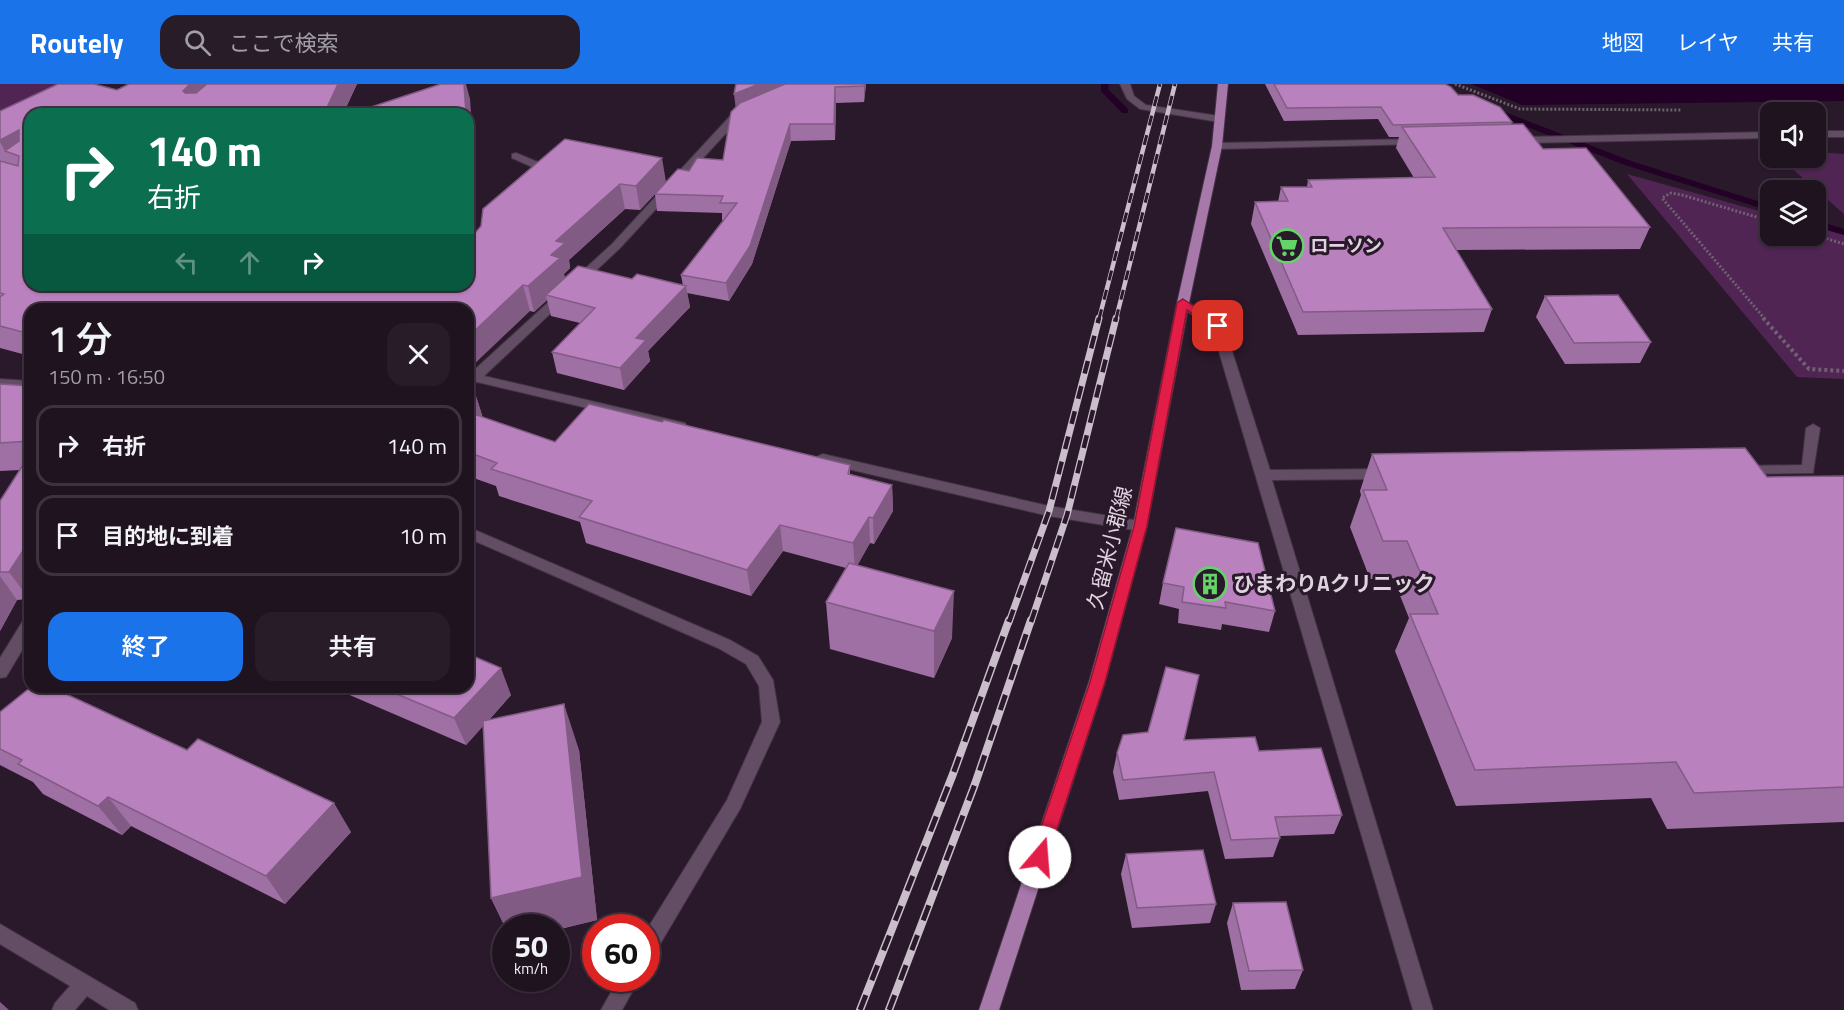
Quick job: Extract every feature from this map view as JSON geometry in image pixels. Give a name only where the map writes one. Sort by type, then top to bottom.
[{"type":"main road","name":"久留米小郡線","points":[[990,1010],[1097,682],[1140,526],[1183,303],[1217,147],[1223,84]]},
{"type":"street","points":[[1125,84],[1130,97],[1143,107],[1220,119]]},
{"type":"street","points":[[474,375],[616,246],[736,117],[755,108]]},
{"type":"street","points":[[1826,134],[1844,134]]},
{"type":"street","points":[[1511,140],[1760,135]]},
{"type":"street","points":[[1217,147],[1429,142]]},
{"type":"street","points":[[516,156],[546,169],[532,184]]},
{"type":"street","points":[[1183,303],[1218,326],[1423,1010]]},
{"type":"street","points":[[474,380],[692,429]]},
{"type":"street","points":[[0,383],[24,385]]},
{"type":"street","points":[[1725,471],[1808,470],[1814,428]]},
{"type":"street","points":[[807,455],[1049,512],[1140,526]]},
{"type":"street","points":[[1264,475],[1406,473]]},
{"type":"street","points":[[474,535],[724,644],[752,660],[767,685],[771,722],[738,794],[660,926]]},
{"type":"street","points":[[0,672],[24,633]]},
{"type":"street","points":[[0,933],[128,1010]]},
{"type":"street","points":[[62,1010],[84,985]]},
{"type":"street","points":[[611,1010],[622,992]]},
{"type":"path","points":[[1455,84],[1520,109],[1682,110]]},
{"type":"path","points":[[1760,217],[1682,195],[1671,193],[1662,198],[1712,260],[1809,369],[1844,371]]},
{"type":"path","points":[[1826,238],[1844,244]]},
{"type":"shaded area","points":[[0,84],[60,84],[0,113]]},
{"type":"shaded area","points":[[1471,84],[1844,84],[1844,101],[1522,105]]},
{"type":"shaded area","points":[[1826,153],[1844,154],[1844,214],[1826,198],[1826,180],[1805,180],[1791,168],[1826,168]]},
{"type":"shaded area","points":[[1627,174],[1760,211],[1760,246],[1826,246],[1826,230],[1844,235],[1844,379],[1797,377]]},
{"type":"building","points":[[58,84],[94,84],[117,90],[129,84],[190,84],[183,91],[196,93],[207,84],[338,84],[327,108],[24,108],[24,291],[474,291],[474,234],[481,226],[483,209],[565,139],[662,158],[636,186],[620,184],[556,241],[565,243],[551,255],[560,258],[528,286],[523,285],[474,331],[474,303],[24,303],[24,332],[0,326],[0,297],[4,294],[0,293],[0,161],[18,166],[19,156],[5,151],[19,141],[19,130],[0,140],[0,111]]},
{"type":"building","points":[[441,84],[464,84],[466,108],[368,108]]},
{"type":"building","points":[[736,84],[759,84],[734,94]]},
{"type":"building","points":[[785,84],[864,84],[864,86],[835,87],[834,124],[790,124],[750,246],[726,283],[681,275],[737,203],[720,203],[723,196],[655,194],[678,169],[689,171],[697,158],[723,160],[731,112],[740,103]]},
{"type":"building","points":[[1274,84],[1445,84],[1458,95],[1473,95],[1500,107],[1512,122],[1393,125],[1381,107],[1287,108]]},
{"type":"building","points":[[1523,124],[1543,149],[1586,148],[1650,227],[1443,228],[1492,309],[1303,312],[1255,202],[1288,201],[1281,187],[1312,187],[1308,180],[1435,177],[1402,127]]},
{"type":"building","points":[[578,266],[632,279],[637,274],[686,286],[636,338],[646,340],[620,368],[552,352],[595,308],[546,295]]},
{"type":"building","points":[[1618,295],[1651,342],[1574,343],[1545,296]]},
{"type":"building","points":[[0,384],[24,386],[24,441],[0,443]]},
{"type":"building","points":[[589,404],[850,465],[848,474],[892,485],[873,518],[869,517],[853,543],[780,525],[747,570],[579,517],[592,501],[491,469],[497,463],[474,454],[474,414],[555,442]]},
{"type":"building","points":[[1745,448],[1767,477],[1844,476],[1844,787],[1694,793],[1676,762],[1475,770],[1410,614],[1438,614],[1407,541],[1383,541],[1363,490],[1387,490],[1372,454]]},
{"type":"building","points":[[24,463],[24,549],[9,572],[0,572],[0,501]]},
{"type":"building","name":"ひまわりAクリニック","points":[[1176,528],[1258,543],[1275,611],[1225,602],[1226,608],[1182,602],[1184,587],[1163,583]]},
{"type":"building","points":[[849,563],[954,591],[934,631],[826,602]]},
{"type":"building","points":[[474,657],[501,668],[454,718],[394,693],[474,693]]},
{"type":"building","points":[[1166,667],[1199,675],[1184,740],[1255,737],[1259,751],[1321,748],[1342,815],[1275,817],[1280,838],[1231,840],[1214,772],[1123,780],[1117,753],[1123,735],[1148,732]]},
{"type":"building","points":[[24,693],[64,693],[187,750],[198,739],[334,803],[266,876],[108,797],[98,806],[18,764],[22,760],[0,749],[0,712]]},
{"type":"building","points":[[564,704],[582,877],[491,898],[483,721]]},
{"type":"building","points":[[1203,850],[1216,904],[1137,908],[1126,854]]},
{"type":"building","points":[[1286,902],[1303,970],[1249,971],[1233,903]]},
{"type":"waterway","points":[[1105,84],[1104,89],[1125,111]]},
{"type":"waterway","points":[[1494,111],[1628,163],[1760,205]]},
{"type":"waterway","points":[[1826,226],[1844,232]]},
{"type":"railway","points":[[1099,319],[1160,84]]},
{"type":"railway","points":[[1116,319],[1175,84]]},
{"type":"railway","points":[[1009,622],[1049,511],[1099,318]]},
{"type":"railway","points":[[1031,622],[1067,515],[1116,318]]},
{"type":"railway","points":[[860,1010],[953,774],[1009,620]]},
{"type":"railway","points":[[889,1010],[975,784],[1031,620]]},
{"type":"place","name":"ローソン","points":[[1287,246]]},
{"type":"place","name":"ひまわりAクリニック","points":[[1210,584]]},
{"type":"route","points":[[1040,857],[1097,682],[1140,526],[1183,303],[1218,326]]}]
